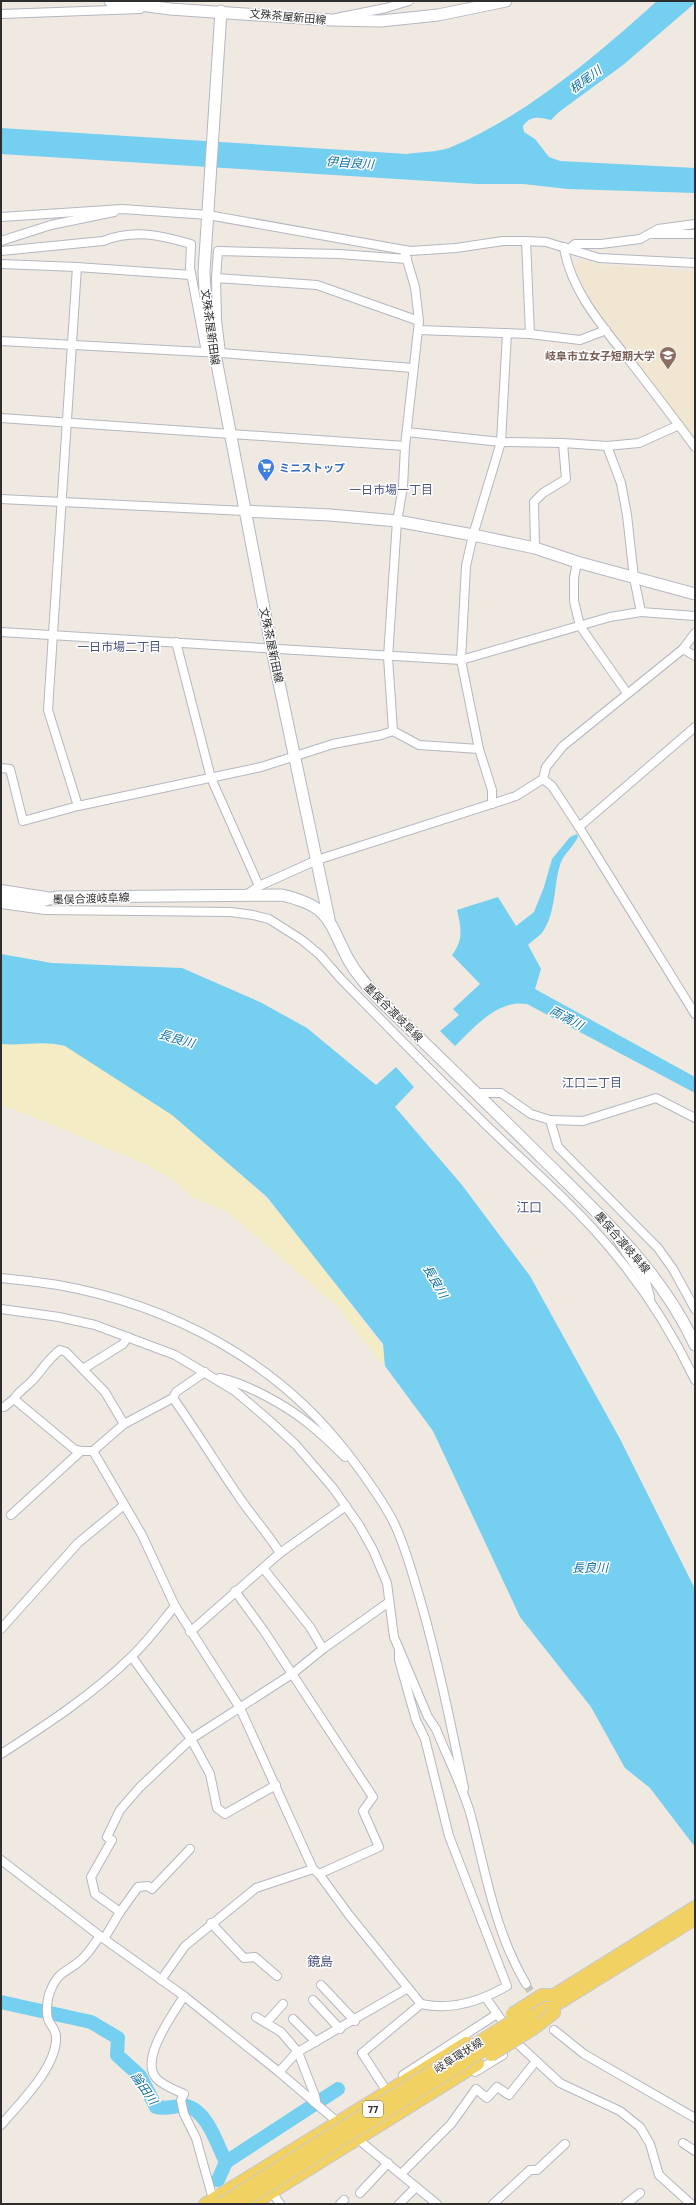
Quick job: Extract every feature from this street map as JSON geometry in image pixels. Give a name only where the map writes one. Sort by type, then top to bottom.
[{"type":"main road","points":[[110,1],[170,9],[221,11]]},
{"type":"main road","name":"文殊茶屋新田線","points":[[330,919],[272,650],[213,353],[206,307],[204,272],[221,11],[332,20],[381,21],[438,15],[506,1]]},
{"type":"main road","points":[[245,511],[330,515],[397,521],[473,535],[535,548],[577,562],[695,594]]},
{"type":"main road","name":"墨俣合渡岐阜線","points":[[1,897],[42,901],[56,898],[282,895],[298,899],[315,906],[330,919],[359,976],[380,1000],[612,1226],[662,1287],[686,1325],[695,1345]]},
{"type":"main road","name":"岐阜環状線","points":[[213,2202],[554,2001],[695,1908]]},
{"type":"main road","name":"岐阜環状線","points":[[574,1988],[695,1919]]},
{"type":"main road","name":"77","points":[[213,2202],[337,2122],[542,1996],[554,2001],[554,2013],[533,2029],[359,2140],[253,2204]]},
{"type":"main road","name":"岐阜環状線","points":[[239,2204],[527,2017]]},
{"type":"street","points":[[332,20],[342,15],[386,8],[409,1]]},
{"type":"street","points":[[1,14],[73,10],[170,9]]},
{"type":"street","points":[[1,241],[51,225],[105,215],[122,208]]},
{"type":"street","points":[[1,217],[122,208],[208,210],[404,250],[456,248],[503,241],[526,241],[546,242],[599,258],[695,262]]},
{"type":"street","points":[[567,248],[575,244],[601,244],[640,240],[658,229],[695,224]]},
{"type":"street","points":[[1,251],[103,241],[118,235],[143,233],[160,235],[191,244],[189,255],[191,275],[213,353]]},
{"type":"street","points":[[650,234],[695,234]]},
{"type":"street","points":[[526,241],[530,334]]},
{"type":"street","points":[[567,248],[566,264],[576,285],[606,330],[695,447]]},
{"type":"street","points":[[393,730],[388,657],[397,521],[403,487],[405,446],[419,321],[415,287],[404,250]]},
{"type":"street","points":[[213,353],[218,251],[339,254],[407,259]]},
{"type":"street","points":[[1,264],[77,267],[191,275]]},
{"type":"street","points":[[77,267],[63,501],[48,710],[78,806]]},
{"type":"street","points":[[216,278],[317,284],[419,321]]},
{"type":"street","points":[[418,330],[507,332],[580,340],[606,330]]},
{"type":"street","points":[[492,804],[492,790],[479,749],[461,660],[466,566],[473,535],[501,442],[507,332]]},
{"type":"street","points":[[1,341],[213,353],[413,368]]},
{"type":"street","points":[[1,418],[405,446]]},
{"type":"street","points":[[407,432],[501,442],[563,443],[607,446],[639,443],[679,425]]},
{"type":"street","points":[[535,548],[534,502],[542,493],[566,479],[563,443]]},
{"type":"street","points":[[607,446],[621,483],[627,515],[634,578],[641,612]]},
{"type":"street","points":[[1,499],[245,511]]},
{"type":"street","points":[[577,562],[574,578],[574,601],[580,626],[627,693]]},
{"type":"street","points":[[1,632],[176,642],[272,650],[461,660],[610,617],[641,612],[695,616]]},
{"type":"street","points":[[246,895],[259,886],[317,860],[516,796],[543,779],[546,767],[563,746],[683,649],[695,633]]},
{"type":"street","points":[[176,642],[211,778],[259,886]]},
{"type":"street","points":[[683,649],[695,656]]},
{"type":"street","points":[[579,827],[695,727]]},
{"type":"street","points":[[1,768],[10,769],[23,821],[78,806],[261,767],[333,744],[381,735],[393,730]]},
{"type":"street","points":[[393,730],[419,745],[479,749]]},
{"type":"street","points":[[543,779],[552,786],[579,827],[695,1014]]},
{"type":"street","points":[[1,889],[56,898]]},
{"type":"street","points":[[1,904],[45,910],[231,912],[269,919],[285,929],[320,955],[340,978],[478,1117],[584,1220],[610,1248],[651,1301],[671,1332],[695,1380]]},
{"type":"street","points":[[476,1093],[501,1093],[531,1114],[550,1120],[582,1121],[656,1098],[695,1118]]},
{"type":"street","points":[[550,1120],[558,1147],[658,1248],[674,1269],[695,1309]]},
{"type":"street","points":[[612,1226],[614,1236],[646,1282],[651,1301]]},
{"type":"street","points":[[1,1278],[57,1285],[137,1305],[186,1325],[225,1346],[277,1380],[315,1414],[362,1472],[393,1522],[408,1558],[434,1653],[468,1809],[498,1921],[509,1953],[526,1984]]},
{"type":"street","points":[[1,1309],[59,1317],[95,1325],[175,1355],[235,1391],[296,1445],[346,1506],[373,1550],[387,1583],[394,1637],[428,1717],[436,1729],[468,1809]]},
{"type":"street","points":[[83,1369],[123,1344],[128,1337]]},
{"type":"street","points":[[1,1407],[4,1407],[14,1399],[19,1392],[32,1381],[49,1359],[60,1350],[66,1352],[104,1392],[124,1424]]},
{"type":"street","points":[[14,1399],[74,1449],[81,1452],[93,1451],[124,1424],[173,1398],[176,1392],[208,1374],[226,1379],[256,1392],[296,1415],[309,1424],[362,1472]]},
{"type":"street","points":[[173,1398],[206,1444],[238,1496],[267,1532],[280,1553]]},
{"type":"street","points":[[93,1451],[142,1535],[175,1606],[190,1632],[240,1708],[316,1872],[421,2004]]},
{"type":"street","points":[[11,1515],[81,1452]]},
{"type":"street","points":[[1,1629],[78,1543],[124,1504]]},
{"type":"street","points":[[190,1632],[280,1553],[346,1506]]},
{"type":"street","points":[[263,1568],[310,1627],[323,1649]]},
{"type":"street","points":[[161,1980],[185,1946],[211,1923],[256,1888],[316,1872],[379,1847],[363,1811],[373,1797],[235,1591]]},
{"type":"street","points":[[120,1912],[96,1896],[92,1886],[91,1877],[112,1840],[107,1837],[120,1810],[140,1787],[191,1739],[292,1674],[323,1649],[389,1602]]},
{"type":"street","points":[[1,1754],[46,1725],[83,1698],[132,1657],[175,1606]]},
{"type":"street","points":[[384,2087],[362,2053],[421,2004],[450,2006],[486,1998],[507,1986],[450,1836],[425,1739],[416,1720],[399,1660],[399,1649]]},
{"type":"street","points":[[132,1657],[191,1739],[210,1774],[217,1808],[225,1814],[276,1785]]},
{"type":"street","points":[[1,2125],[28,2093],[54,2055],[56,2034],[48,2019],[48,2007],[49,1993],[56,1978],[60,1973],[80,1962],[102,1937],[138,1887],[148,1886],[152,1889],[190,1849]]},
{"type":"street","points":[[1,1860],[102,1937],[184,1996],[279,2072],[437,2204]]},
{"type":"street","points":[[211,1923],[244,1958],[255,1957],[277,1976]]},
{"type":"street","points":[[321,1985],[355,2021]]},
{"type":"street","points":[[279,2072],[298,2052],[355,2021],[366,2012],[408,1988]]},
{"type":"street","points":[[184,1996],[158,2037],[152,2068],[156,2078],[166,2086],[184,2094],[181,2100],[184,2114],[196,2138],[213,2202]]},
{"type":"street","points":[[486,1998],[519,2044],[560,2083],[620,2111],[640,2127],[650,2144],[659,2175],[691,2204]]},
{"type":"street","points":[[313,2000],[340,2029]]},
{"type":"street","points":[[266,2023],[283,2004]]},
{"type":"street","points":[[337,2122],[355,2106],[497,2014]]},
{"type":"street","points":[[256,2017],[281,2032],[298,2052],[315,2096],[316,2101],[314,2102]]},
{"type":"street","points":[[293,2019],[316,2042]]},
{"type":"street","points":[[554,2030],[584,2054],[695,2118]]},
{"type":"street","points":[[359,2140],[519,2044]]},
{"type":"street","points":[[401,2174],[451,2124],[476,2089],[487,2098],[497,2086],[509,2095],[536,2061]]},
{"type":"street","points":[[683,2143],[695,2151]]},
{"type":"street","points":[[493,2204],[530,2170],[537,2170],[565,2144]]},
{"type":"street","points":[[360,2193],[388,2163]]},
{"type":"street","points":[[399,2204],[416,2187]]},
{"type":"street","points":[[272,2192],[280,2204]]},
{"type":"street","points":[[626,2204],[640,2193]]},
{"type":"shaded area","name":"岐阜市立女子短期大学","points":[[583,259],[602,265],[695,271],[695,441],[589,300],[573,267]]},
{"type":"sand","points":[[1,1039],[68,1046],[150,1094],[224,1154],[298,1234],[391,1358],[381,1363],[337,1306],[226,1211],[193,1198],[175,1181],[145,1164],[1,1105]]},
{"type":"water","points":[[657,1],[695,1],[695,3],[623,65],[559,112],[551,120],[532,118],[526,122],[523,126],[524,132],[535,139],[549,157],[560,161],[695,168],[695,193],[568,189],[523,184],[477,184],[1,154],[1,128],[407,154],[449,148],[478,135],[533,102],[610,43]]},
{"type":"water","name":"両満川","points":[[577,834],[578,837],[561,862],[547,925],[542,933],[528,945],[541,969],[535,989],[695,1077],[695,1093],[527,1004],[516,1004],[496,1010],[478,1023],[455,1046],[440,1031],[459,1015],[453,1009],[480,984],[452,955],[460,939],[460,922],[457,910],[498,897],[516,926],[534,912],[544,887],[552,859],[570,837]]},
{"type":"water","name":"長良川","points":[[1,954],[52,963],[182,968],[260,1002],[307,1028],[376,1085],[396,1067],[414,1087],[395,1107],[462,1185],[530,1276],[620,1439],[695,1589],[695,1847],[650,1788],[625,1768],[591,1707],[520,1617],[433,1431],[385,1366],[383,1344],[267,1197],[172,1115],[65,1046],[49,1043],[1,1044]]},
{"type":"waterway","name":"論田川","points":[[1,2002],[91,2022],[118,2038],[117,2055],[140,2076],[156,2107],[165,2108],[187,2106],[194,2109],[201,2115],[211,2130],[226,2162]]},
{"type":"waterway","name":"論田川","points":[[226,2162],[338,2089]]},
{"type":"waterway","points":[[218,2180],[226,2162]]},
{"type":"tunnel","points":[[526,1984],[537,2002]]},
{"type":"place","name":"岐阜市立女子短期大学","points":[[668,370]]},
{"type":"place","name":"ミニストップ","points":[[266,482]]},
{"type":"district","name":"一日市場一丁目","points":[[391,489]]},
{"type":"district","name":"一日市場二丁目","points":[[119,646]]},
{"type":"district","name":"江口二丁目","points":[[592,1082]]},
{"type":"district","name":"江口","points":[[529,1207]]},
{"type":"district","name":"鏡島","points":[[320,1961]]},
{"type":"water label","name":"根尾川","points":[[585,79]]},
{"type":"water label","name":"伊自良川","points":[[350,162]]}]
